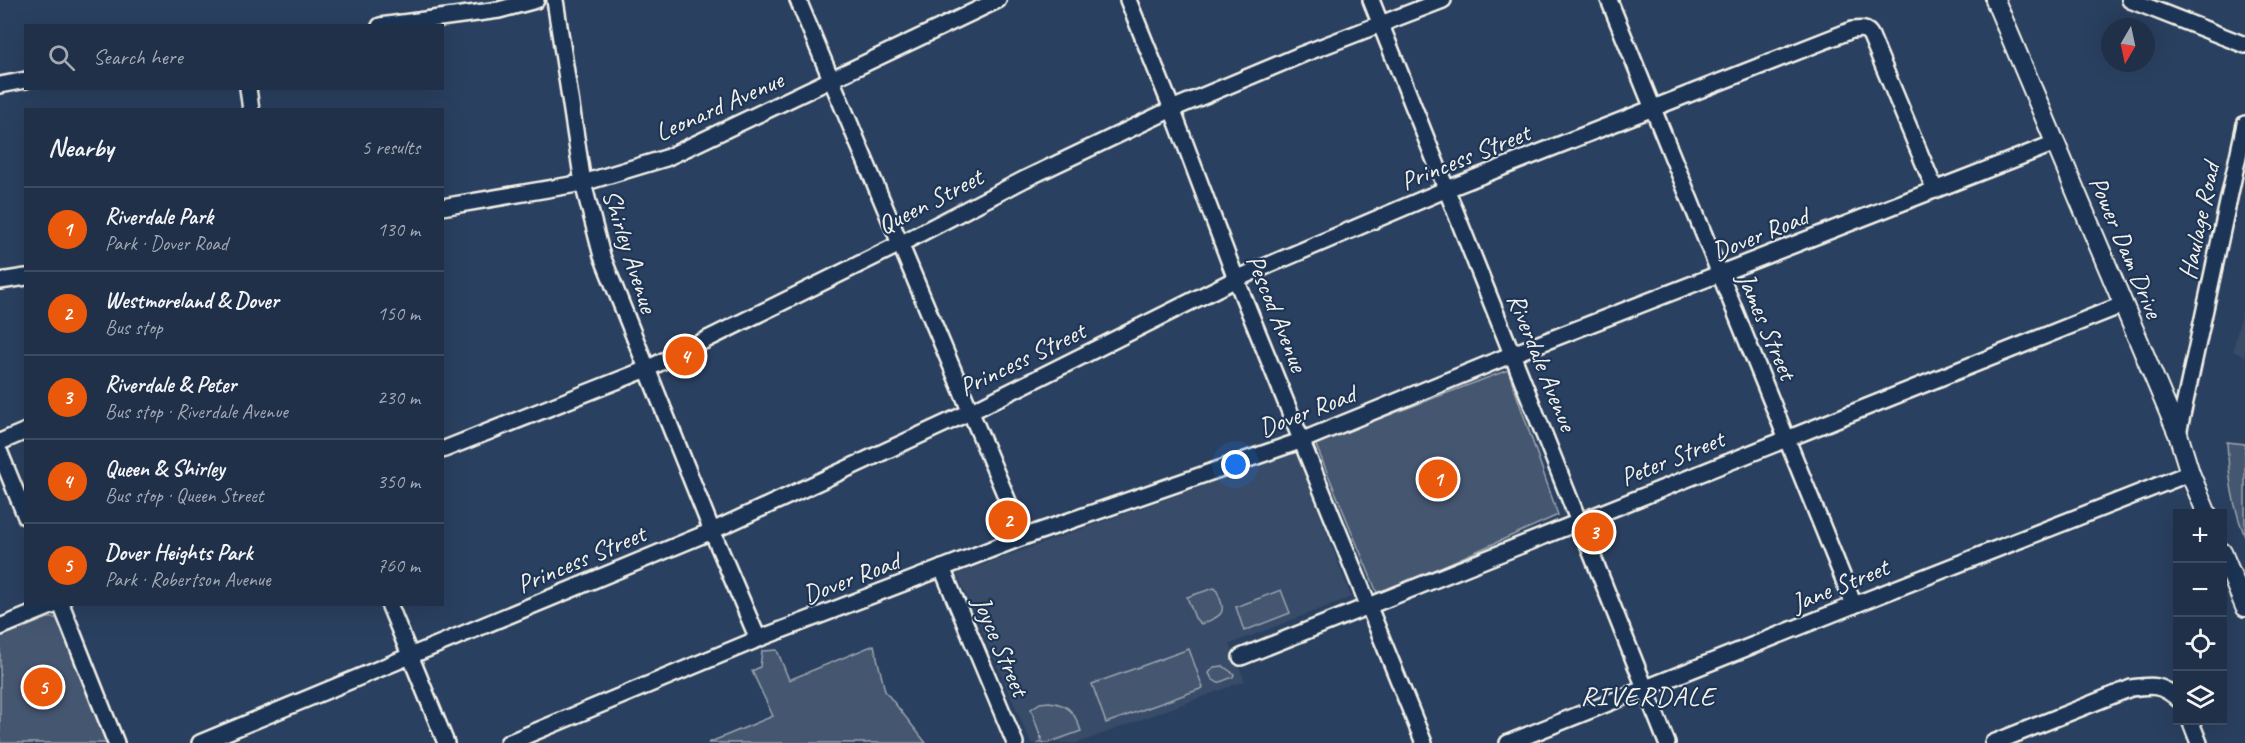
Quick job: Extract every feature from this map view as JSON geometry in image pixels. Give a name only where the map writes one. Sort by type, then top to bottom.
[{"type":"main road","name":"Power Dam Drive","points":[[1995,0],[2178,434],[2190,474],[2205,509]]},
{"type":"main road","points":[[2227,562],[2245,607]]},
{"type":"street","points":[[395,24],[501,10],[536,0]]},
{"type":"street","name":"Shirley Avenue","points":[[555,0],[583,183],[602,256],[712,531],[758,639]]},
{"type":"street","points":[[798,0],[902,243],[1023,537]]},
{"type":"street","name":"Leonard Avenue","points":[[444,207],[583,183],[666,158],[998,0]]},
{"type":"street","name":"Pescod Avenue","points":[[1128,0],[1236,279],[1424,743]]},
{"type":"street","name":"Riverdale Avenue","points":[[1371,0],[1667,743]]},
{"type":"street","name":"Queen Street","points":[[444,449],[647,369],[902,243],[1024,179],[1172,109],[1303,54],[1443,0]]},
{"type":"street","name":"James Street","points":[[1610,0],[1854,605]]},
{"type":"street","points":[[2130,0],[2245,45]]},
{"type":"street","name":"Princess Street","points":[[200,743],[712,531],[970,412],[1236,279],[1447,189],[1852,30],[1868,31],[1935,190]]},
{"type":"street","points":[[0,85],[24,80]]},
{"type":"street","points":[[248,90],[252,108]]},
{"type":"street","name":"Haulage Road","points":[[2178,434],[2245,124]]},
{"type":"street","name":"Dover Road","points":[[508,743],[758,639],[1023,537],[1303,440],[1513,354],[1720,276],[2055,143]]},
{"type":"street","points":[[0,281],[24,277]]},
{"type":"street","name":"Peter Street","points":[[1241,657],[2122,305]]},
{"type":"street","points":[[0,442],[24,433]]},
{"type":"street","points":[[0,453],[24,512]]},
{"type":"street","name":"Jane Street","points":[[1508,743],[2190,474]]},
{"type":"street","name":"Joyce Street","points":[[942,568],[1015,743]]},
{"type":"street","points":[[0,627],[51,606]]},
{"type":"street","points":[[62,606],[116,743]]},
{"type":"street","points":[[390,606],[446,743]]},
{"type":"street","points":[[1993,743],[2131,688],[2151,685],[2167,689],[2173,694]]},
{"type":"street","points":[[2192,725],[2199,743]]},
{"type":"shaded area","points":[[2245,299],[2245,357],[2233,351]]},
{"type":"shaded area","points":[[1508,370],[1558,515],[1378,595],[1315,443]]},
{"type":"shaded area","points":[[2227,442],[2245,444],[2245,537],[2232,491]]},
{"type":"shaded area","points":[[1296,452],[1351,597],[1230,644],[1245,681],[1078,743],[1031,743],[957,574]]},
{"type":"shaded area","points":[[1214,588],[1221,603],[1222,612],[1201,624],[1195,618],[1187,597]]},
{"type":"shaded area","points":[[1281,590],[1290,613],[1244,631],[1236,607]]},
{"type":"shaded area","points":[[48,618],[56,618],[61,622],[107,743],[0,743],[0,637]]},
{"type":"shaded area","points":[[874,645],[885,691],[926,743],[708,743],[773,716],[752,671],[760,667],[762,651],[777,650],[789,680]]},
{"type":"shaded area","points":[[1189,649],[1203,688],[1106,723],[1092,684]]},
{"type":"shaded area","points":[[1223,666],[1234,674],[1233,677],[1218,683],[1209,673],[1214,667]]},
{"type":"shaded area","points":[[1049,702],[1062,705],[1070,710],[1081,731],[1048,743],[1039,743],[1042,741],[1031,709],[1040,703]]},
{"type":"place","name":"Queen & Shirley","points":[[685,356]]},
{"type":"place","name":"Riverdale Park","points":[[1438,479]]},
{"type":"place","name":"Westmoreland & Dover","points":[[1008,520]]},
{"type":"place","name":"Riverdale & Peter","points":[[1594,532]]},
{"type":"place","name":"Dover Heights Park","points":[[43,687]]},
{"type":"district","name":"RIVERDALE","points":[[1648,696]]}]
